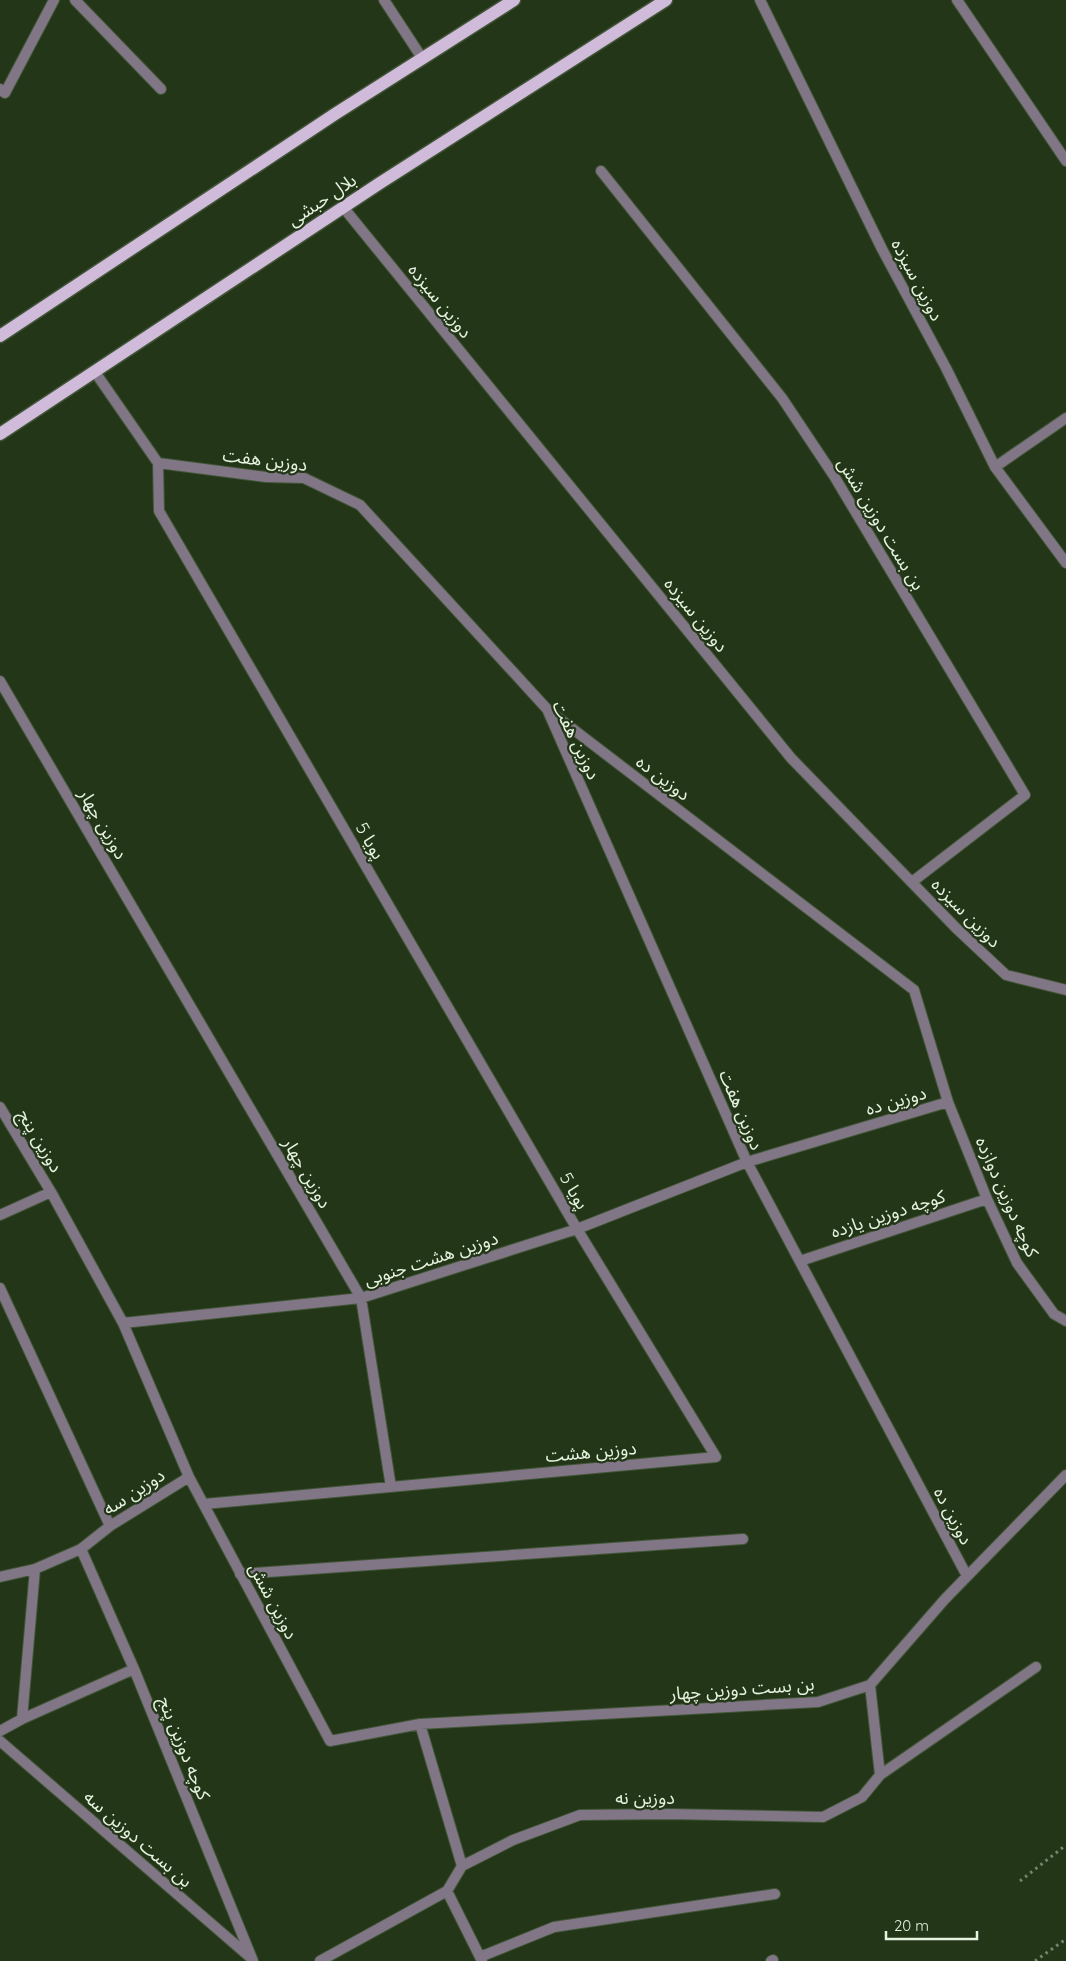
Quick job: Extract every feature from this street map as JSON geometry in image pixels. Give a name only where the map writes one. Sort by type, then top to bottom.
[{"type":"main road","points":[[0,336],[326,120],[514,0]]},
{"type":"main road","name":"بلال حبشی","points":[[0,434],[343,207],[666,0]]},
{"type":"street","points":[[2,94],[54,0]]},
{"type":"street","points":[[75,0],[161,89]]},
{"type":"street","points":[[384,0],[422,58]]},
{"type":"street","name":"دوزین سیزده","points":[[760,0],[882,249],[946,368],[994,467],[1066,563]]},
{"type":"street","points":[[957,0],[1066,161]]},
{"type":"street","name":"بن بست دوزین شش","points":[[601,171],[782,398],[834,476],[1025,795],[912,882]]},
{"type":"street","name":"دوزین سیزده","points":[[343,207],[791,758],[1006,975],[1066,990]]},
{"type":"street","points":[[95,372],[158,463]]},
{"type":"street","points":[[994,467],[1066,418]]},
{"type":"street","name":"دوزین هفت","points":[[158,463],[266,477],[304,478],[360,505],[547,709],[747,1162],[577,1229]]},
{"type":"street","name":"پویا 5","points":[[158,463],[159,511],[577,1229]]},
{"type":"street","name":"دوزین چهار","points":[[0,681],[362,1298]]},
{"type":"street","name":"دوزین ده","points":[[547,709],[914,990],[948,1102],[747,1162],[967,1576]]},
{"type":"street","name":"کوچه دوزین دوازده","points":[[948,1102],[987,1199],[1017,1263],[1054,1314],[1066,1321]]},
{"type":"street","name":"دوزین پنج","points":[[0,1107],[51,1192]]},
{"type":"street","points":[[0,1215],[51,1192],[123,1323],[362,1298]]},
{"type":"street","name":"کوچه دوزین یازده","points":[[800,1261],[987,1199]]},
{"type":"street","name":"دوزین هشت جنوبی","points":[[391,1487],[362,1298],[577,1229]]},
{"type":"street","name":"دوزین هشت","points":[[204,1504],[716,1457],[577,1229]]},
{"type":"street","points":[[0,1288],[110,1526]]},
{"type":"street","name":"دوزین سه","points":[[0,1577],[35,1569],[80,1549],[110,1526],[189,1477],[123,1323]]},
{"type":"street","name":"بن بست دوزین چهار","points":[[330,1741],[420,1724],[818,1702],[870,1684],[967,1576],[1066,1475]]},
{"type":"street","name":"دوزین شش","points":[[189,1477],[330,1741]]},
{"type":"street","points":[[240,1574],[743,1539]]},
{"type":"street","name":"کوچه دوزین پنج","points":[[80,1549],[134,1669],[254,1961]]},
{"type":"street","points":[[22,1719],[35,1569]]},
{"type":"street","name":"دوزین نه","points":[[462,1866],[513,1840],[580,1815],[668,1814],[823,1817],[862,1797],[880,1775],[1036,1667]]},
{"type":"street","points":[[0,1731],[22,1719],[134,1669]]},
{"type":"street","points":[[870,1684],[880,1775]]},
{"type":"street","points":[[320,1961],[447,1891],[462,1866],[420,1724]]},
{"type":"street","name":"بن بست دوزین سه","points":[[0,1741],[254,1961]]},
{"type":"street","points":[[447,1891],[481,1959],[554,1927],[775,1894]]},
{"type":"path","points":[[1020,1882],[1066,1845]]},
{"type":"path","points":[[1035,1961],[1066,1939]]}]
